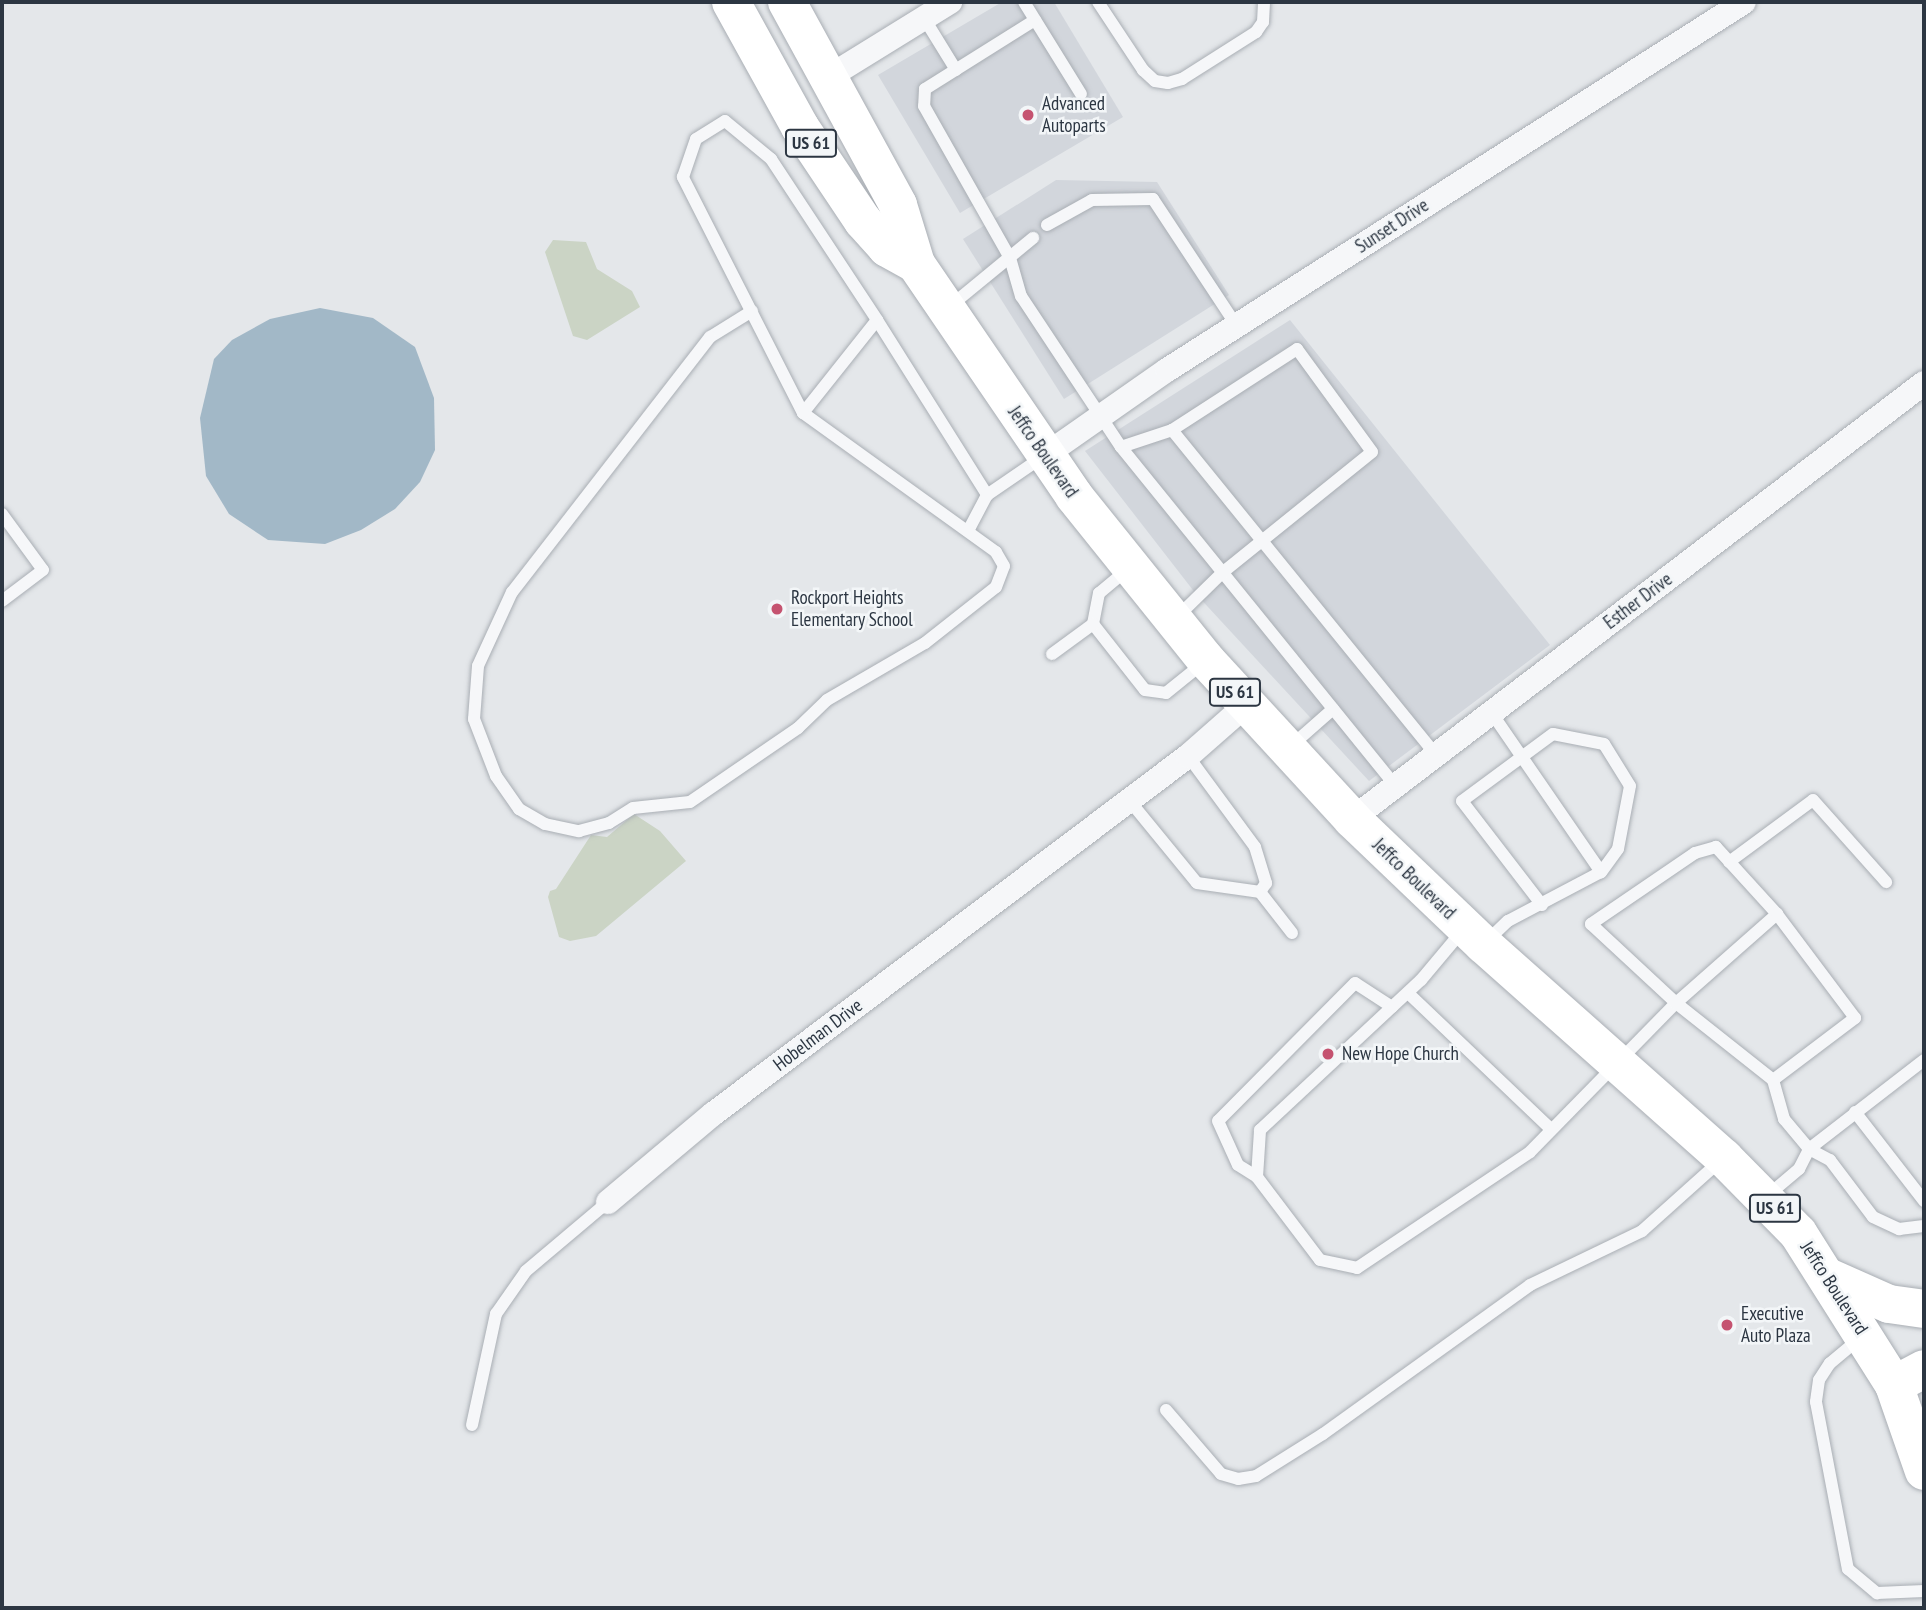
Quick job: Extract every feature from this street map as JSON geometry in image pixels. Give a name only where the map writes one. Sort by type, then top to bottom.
[{"type":"main road","name":"Jeffco Boulevard","points":[[731,2],[800,127],[863,221],[887,248],[916,264]]},
{"type":"main road","name":"Jeffco Boulevard","points":[[788,2],[898,205],[916,264],[1044,456],[1130,568],[1206,660],[1352,819],[1474,936],[1724,1158],[1765,1198],[1830,1278],[1864,1334],[1909,1377],[1924,1471]]},
{"type":"main road","points":[[1830,1278],[1889,1304],[1924,1309]]},
{"type":"street","points":[[827,78],[950,2]]},
{"type":"street","name":"Sunset Drive","points":[[1044,456],[1236,325],[1744,2]]},
{"type":"street","name":"Esther Drive","points":[[1352,819],[1924,383]]},
{"type":"street","name":"Hobelman Drive","points":[[608,1202],[713,1114],[1188,756],[1246,705]]},
{"type":"lane","points":[[1024,2],[1081,94]]},
{"type":"lane","points":[[1098,2],[1143,70],[1155,80],[1168,83],[1182,79],[1256,32],[1264,22],[1264,2]]},
{"type":"lane","points":[[924,18],[956,70]]},
{"type":"lane","points":[[1035,20],[925,89],[925,106],[1010,258],[1021,296],[1121,447],[1395,785]]},
{"type":"lane","points":[[752,311],[710,337],[512,593],[478,666],[474,719],[496,776],[519,809],[545,824],[579,831],[609,822],[633,808],[690,802],[798,729],[827,700],[925,643],[988,594],[1004,566],[996,552],[803,413],[752,311],[683,177],[696,139],[725,121],[771,159],[877,320],[987,495]]},
{"type":"lane","points":[[1047,225],[1092,200],[1153,199],[1236,325]]},
{"type":"lane","points":[[946,309],[1033,238]]},
{"type":"lane","points":[[803,413],[877,320]]},
{"type":"lane","points":[[1121,447],[1172,430],[1297,349],[1372,452],[1222,573],[1173,621]]},
{"type":"lane","points":[[1172,430],[1265,540],[1436,755]]},
{"type":"lane","points":[[968,531],[987,495],[1044,456]]},
{"type":"lane","points":[[2,514],[43,570],[2,601]]},
{"type":"lane","points":[[1052,654],[1093,624],[1099,593],[1130,568]]},
{"type":"lane","points":[[1093,624],[1145,690],[1166,693],[1206,660]]},
{"type":"lane","points":[[1286,750],[1333,709]]},
{"type":"lane","points":[[1491,712],[1601,873]]},
{"type":"lane","points":[[1257,1177],[1260,1130],[1392,1007],[1474,936],[1542,905],[1601,873],[1618,849],[1630,786],[1604,744],[1553,734],[1462,801],[1542,905]]},
{"type":"lane","points":[[1188,756],[1255,847],[1266,883],[1260,892]]},
{"type":"lane","points":[[1129,800],[1197,883],[1260,892],[1292,933]]},
{"type":"lane","points":[[1730,862],[1814,800],[1886,881]]},
{"type":"lane","points":[[1773,1080],[1855,1018],[1777,914],[1716,847],[1695,853],[1591,924],[1676,1003],[1773,1080],[1784,1119],[1809,1149],[1830,1160],[1873,1217],[1899,1229],[1924,1226]]},
{"type":"lane","points":[[1392,1007],[1355,983],[1218,1121],[1238,1165],[1257,1177],[1320,1260],[1357,1268],[1530,1152],[1676,1003],[1777,914]]},
{"type":"lane","points":[[1408,993],[1551,1129]]},
{"type":"lane","points":[[1765,1198],[1799,1170],[1809,1149],[1924,1060]]},
{"type":"lane","points":[[1855,1112],[1924,1201]]},
{"type":"lane","points":[[1166,1410],[1221,1474],[1238,1479],[1256,1476],[1340,1422],[1519,1291],[1642,1231],[1724,1158]]},
{"type":"lane","name":"Hobelman Drive","points":[[472,1424],[496,1314],[526,1271],[608,1202]]},
{"type":"lane","points":[[1864,1334],[1830,1363],[1819,1380],[1816,1402],[1848,1569],[1877,1593],[1924,1591]]},
{"type":"shaded area","points":[[1002,2],[1054,2],[1123,117],[960,213],[878,75]]},
{"type":"shaded area","points":[[1056,180],[1157,182],[1229,295],[1064,399],[963,239]]},
{"type":"shaded area","points":[[1290,320],[1550,645],[1369,781],[1196,594],[1085,451]]},
{"type":"green space","points":[[553,240],[586,242],[597,269],[632,291],[640,307],[587,340],[573,336],[545,252]]},
{"type":"green space","points":[[634,814],[660,831],[686,861],[596,936],[570,941],[559,937],[548,897],[550,891],[556,889],[591,835],[607,837]]},
{"type":"water","points":[[320,308],[373,318],[415,347],[434,398],[435,450],[420,482],[395,509],[361,530],[325,544],[268,540],[229,514],[206,476],[200,418],[214,359],[232,340],[270,319]]},
{"type":"place","name":"Advanced Autoparts","points":[[1028,115]]},
{"type":"place","name":"Rockport Heights Elementary School","points":[[777,609]]},
{"type":"place","name":"New Hope Church","points":[[1328,1054]]},
{"type":"place","name":"Executive Auto Plaza","points":[[1727,1325]]}]
